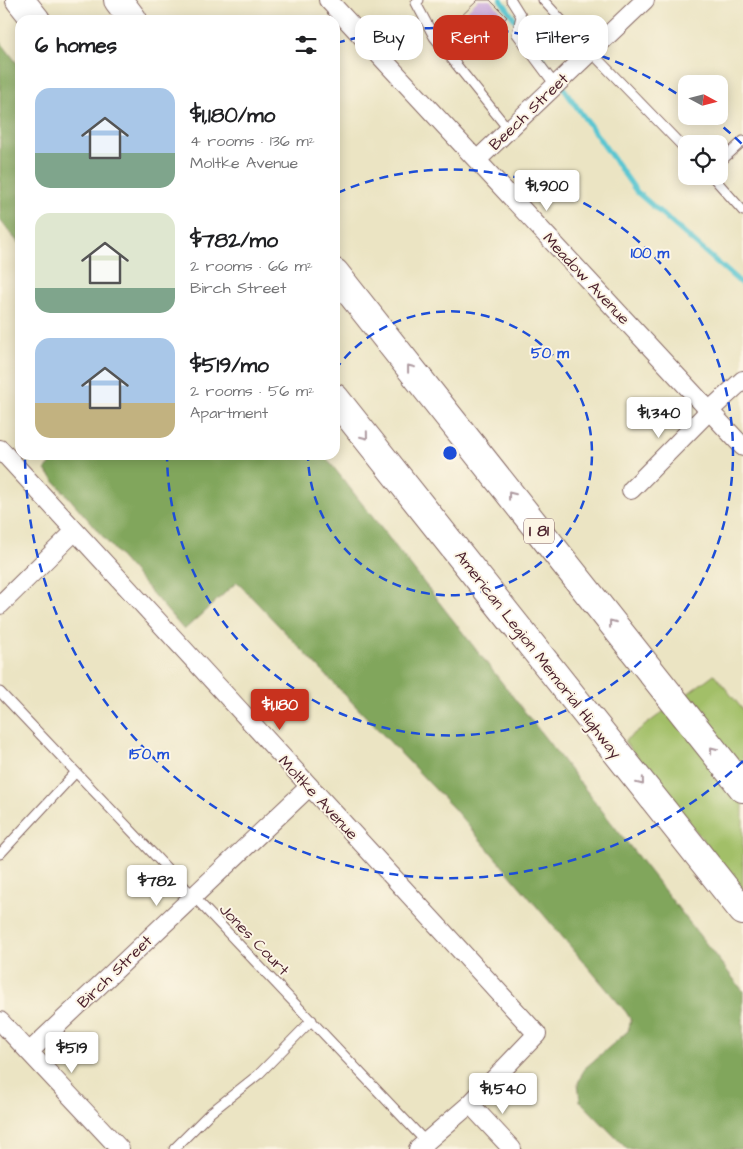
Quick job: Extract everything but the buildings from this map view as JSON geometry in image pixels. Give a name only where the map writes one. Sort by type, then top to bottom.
[{"type":"highway","points":[[20,0],[32,15]]},
{"type":"highway","points":[[118,0],[130,15]]},
{"type":"highway","name":"I 81","points":[[340,278],[743,788]]},
{"type":"highway","name":"American Legion Memorial Highway","points":[[340,404],[743,911]]},
{"type":"street","name":"Meadow Avenue","points":[[328,0],[743,447]]},
{"type":"street","name":"Beech Street","points":[[608,34],[645,0]]},
{"type":"street","name":"Beech Street","points":[[477,160],[581,60]]},
{"type":"street","points":[[631,490],[709,411],[743,380]]},
{"type":"street","name":"Moltke Avenue","points":[[0,449],[537,1034],[470,1104]]},
{"type":"street","points":[[0,605],[75,531]]},
{"type":"street","name":"Birch Street","points":[[29,1052],[309,787]]},
{"type":"street","points":[[0,1021],[120,1149]]},
{"type":"street","points":[[422,1146],[470,1104],[512,1149]]},
{"type":"lane","points":[[419,0],[416,3],[434,36],[509,130]]},
{"type":"lane","points":[[511,0],[521,16],[517,34],[555,85]]},
{"type":"lane","points":[[543,0],[557,15]]},
{"type":"lane","points":[[599,60],[678,142]]},
{"type":"lane","points":[[728,155],[743,141]]},
{"type":"lane","points":[[720,185],[743,211]]},
{"type":"lane","name":"Jones Court","points":[[0,692],[312,1020],[422,1146]]},
{"type":"lane","points":[[0,854],[76,772]]},
{"type":"lane","points":[[174,1149],[210,1113],[259,1074],[312,1020]]},
{"type":"green space","points":[[0,41],[15,60],[15,239],[0,220]]},
{"type":"green space","points":[[54,460],[328,460],[743,991],[743,1149],[627,1149],[580,1101],[578,1083],[584,1069],[628,1031],[631,1020],[455,810],[237,582],[184,630],[45,470]]},
{"type":"green space","points":[[714,674],[743,710],[743,890],[624,741]]},
{"type":"waterway","points":[[501,0],[637,192],[743,285]]}]
